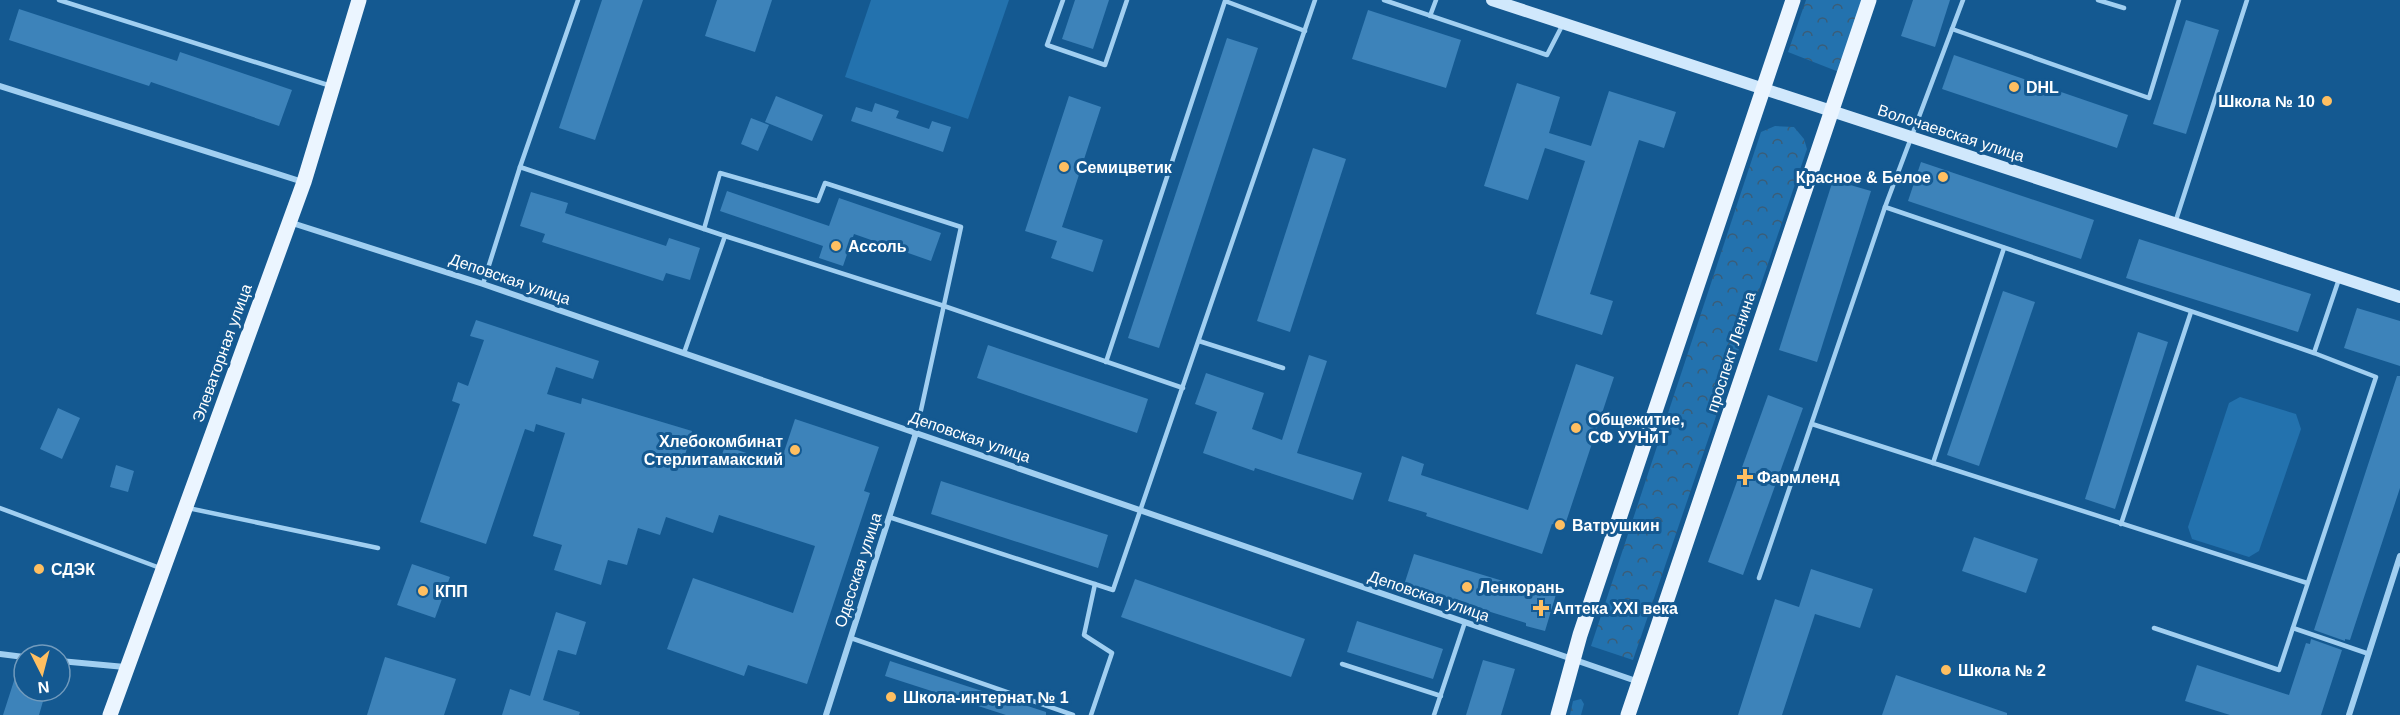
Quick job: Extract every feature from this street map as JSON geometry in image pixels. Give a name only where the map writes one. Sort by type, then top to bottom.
[{"type":"main road","name":"Элеваторная улица","points":[[110,715],[303,182],[359,0]]},
{"type":"main road","points":[[1558,715],[1572,661],[1793,0]]},
{"type":"main road","name":"проспект Ленина","points":[[1628,715],[1869,0]]},
{"type":"street","name":"Волочаевская улица","points":[[1492,0],[2400,297]]},
{"type":"street","points":[[0,87],[303,182]]},
{"type":"street","name":"Деповская улица","points":[[289,222],[483,284],[1465,622],[1572,661],[1640,682]]},
{"type":"street","name":"Одесская улица","points":[[826,715],[916,433]]},
{"type":"street","points":[[2349,715],[2400,556]]},
{"type":"street","points":[[72,662],[126,668]]},
{"type":"lane","points":[[59,0],[332,86]]},
{"type":"lane","points":[[483,284],[520,167],[578,0]]},
{"type":"lane","points":[[1063,0],[1047,45],[1105,65],[1127,0]]},
{"type":"lane","points":[[889,517],[1113,590],[1315,0]]},
{"type":"lane","points":[[1384,0],[1548,55],[1563,23]]},
{"type":"lane","points":[[1430,16],[1436,0]]},
{"type":"lane","points":[[1759,578],[1885,207],[1963,0]]},
{"type":"lane","points":[[2098,0],[2124,8]]},
{"type":"lane","points":[[1952,29],[2149,98],[2179,0]]},
{"type":"lane","points":[[2175,224],[2247,0]]},
{"type":"lane","points":[[1106,362],[1223,1],[1305,31]]},
{"type":"lane","points":[[520,167],[944,306],[1183,388]]},
{"type":"lane","points":[[704,229],[720,172],[818,201],[825,183],[961,227],[916,433]]},
{"type":"lane","points":[[1885,207],[2314,353],[2376,377],[2279,670],[2154,628]]},
{"type":"lane","points":[[684,353],[725,236]]},
{"type":"lane","points":[[1933,463],[2004,248]]},
{"type":"lane","points":[[2314,353],[2339,277]]},
{"type":"lane","points":[[2121,524],[2191,312]]},
{"type":"lane","points":[[1199,341],[1283,368]]},
{"type":"lane","points":[[1812,424],[2307,584]]},
{"type":"lane","points":[[185,507],[378,548]]},
{"type":"lane","points":[[0,508],[163,569]]},
{"type":"lane","points":[[1091,715],[1112,653],[1084,635],[1095,584]]},
{"type":"lane","points":[[1434,715],[1465,622]]},
{"type":"lane","points":[[2293,628],[2369,654]]},
{"type":"lane","points":[[850,638],[1073,715]]},
{"type":"lane","points":[[1342,664],[1441,696]]},
{"type":"green space","points":[[871,0],[1009,0],[968,119],[845,77]]},
{"type":"green space","points":[[1806,0],[1863,0],[1839,72],[1788,52]]},
{"type":"green space","points":[[1775,126],[1794,127],[1804,139],[1807,149],[1633,660],[1591,646],[1761,132]]},
{"type":"green space","points":[[2240,397],[2296,414],[2301,429],[2259,551],[2249,557],[2192,539],[2188,527],[2229,403]]},
{"type":"green space","points":[[1581,699],[1584,704],[1581,715],[1570,715],[1573,701]]},
{"type":"building","points":[[602,0],[643,0],[595,140],[559,128]]},
{"type":"building","points":[[717,0],[772,0],[755,52],[705,36]]},
{"type":"building","points":[[1075,0],[1109,0],[1093,49],[1062,39]]},
{"type":"building","points":[[1913,0],[1950,0],[1935,47],[1901,36]]},
{"type":"building","points":[[19,9],[177,61],[180,52],[292,90],[279,126],[151,82],[149,86],[9,40]]},
{"type":"building","points":[[1368,10],[1461,40],[1446,88],[1352,59]]},
{"type":"building","points":[[2186,20],[2219,30],[2186,134],[2153,124]]},
{"type":"building","points":[[1227,38],[1258,48],[1159,348],[1128,338]]},
{"type":"building","points":[[1954,55],[2128,115],[2117,148],[1942,89]]},
{"type":"building","points":[[1517,83],[1560,97],[1549,133],[1591,146],[1609,91],[1676,112],[1664,148],[1639,140],[1590,294],[1613,301],[1602,335],[1536,314],[1585,161],[1545,148],[1528,200],[1484,186]]},
{"type":"building","points":[[776,96],[823,115],[812,141],[765,122]]},
{"type":"building","name":"Семицветик","points":[[1069,96],[1101,107],[1062,227],[1103,240],[1093,272],[1051,258],[1057,241],[1025,231]]},
{"type":"building","points":[[875,103],[899,111],[896,118],[929,129],[932,121],[951,127],[943,152],[851,121],[856,107],[872,112]]},
{"type":"building","points":[[751,118],[769,125],[758,151],[741,144]]},
{"type":"building","points":[[1313,148],[1346,159],[1290,332],[1257,321]]},
{"type":"building","points":[[1921,162],[2094,220],[2081,259],[1908,201]]},
{"type":"building","points":[[1833,180],[1871,191],[1817,362],[1779,350]]},
{"type":"building","points":[[727,191],[829,226],[839,198],[941,233],[931,261],[854,234],[843,266],[819,258],[823,246],[720,211]]},
{"type":"building","points":[[531,192],[568,203],[565,213],[666,246],[669,238],[700,248],[690,280],[666,273],[663,281],[542,242],[545,234],[520,226]]},
{"type":"building","points":[[2139,239],[2311,294],[2298,332],[2126,278]]},
{"type":"building","points":[[2003,291],[2035,302],[1979,466],[1947,455]]},
{"type":"building","points":[[2357,308],[2400,321],[2400,366],[2344,348]]},
{"type":"building","points":[[476,320],[599,361],[593,379],[556,367],[547,394],[581,404],[582,398],[692,431],[685,455],[718,466],[725,446],[780,464],[795,419],[879,447],[864,491],[870,493],[807,684],[748,665],[744,676],[667,649],[693,578],[793,613],[815,546],[719,515],[713,533],[666,517],[660,535],[638,528],[627,565],[608,560],[601,585],[554,570],[562,545],[533,536],[565,433],[536,424],[534,432],[525,429],[486,544],[420,522],[460,404],[452,401],[458,382],[468,386],[484,340],[470,336]]},
{"type":"building","points":[[2138,332],[2168,342],[2115,509],[2085,499]]},
{"type":"building","points":[[988,345],[1148,399],[1137,433],[977,378]]},
{"type":"building","points":[[1309,355],[1327,361],[1297,453],[1362,473],[1353,500],[1255,468],[1254,471],[1203,453],[1217,412],[1195,404],[1206,373],[1264,393],[1252,429],[1282,440]]},
{"type":"building","name":"Общежитие, СФ УУНиТ","points":[[1576,364],[1614,377],[1564,528],[1552,524],[1542,554],[1426,516],[1427,513],[1388,501],[1402,456],[1424,464],[1421,475],[1528,510]]},
{"type":"building","points":[[2397,376],[2400,376],[2400,488],[2350,640],[2345,639],[2345,641],[2314,630]]},
{"type":"building","points":[[1768,395],[1803,408],[1743,575],[1708,562]]},
{"type":"building","points":[[58,408],[80,418],[62,459],[40,449]]},
{"type":"building","points":[[116,465],[134,471],[128,492],[110,487]]},
{"type":"building","points":[[941,481],[1108,535],[1098,568],[931,514]]},
{"type":"building","points":[[1974,537],[2038,559],[2026,593],[1962,571]]},
{"type":"building","name":"Ленкорань","points":[[1414,554],[1536,591],[1537,585],[1557,591],[1545,631],[1404,585]]},
{"type":"building","name":"КПП","points":[[412,564],[450,577],[435,618],[397,605]]},
{"type":"building","points":[[1811,569],[1873,589],[1860,628],[1815,614],[1782,715],[1738,715],[1775,599],[1799,607]]},
{"type":"building","points":[[1135,579],[1305,639],[1291,677],[1121,617]]},
{"type":"building","points":[[556,612],[586,622],[576,655],[558,650],[543,700],[580,712],[579,715],[502,715],[510,689],[530,696]]},
{"type":"building","points":[[1357,621],[1443,649],[1433,679],[1347,652]]},
{"type":"building","points":[[2311,639],[2342,650],[2321,715],[2230,715],[2185,701],[2197,665],[2289,695],[2306,643],[2310,644]]},
{"type":"building","points":[[385,657],[456,679],[444,715],[367,715]]},
{"type":"building","points":[[1483,660],[1515,669],[1501,715],[1466,715]]},
{"type":"building","points":[[890,661],[1046,712],[1046,715],[1006,715],[885,676]]},
{"type":"building","points":[[1896,675],[2007,713],[2007,715],[1882,715]]},
{"type":"building","points":[[12,687],[12,703],[42,703],[39,715],[3,715]]},
{"type":"place","name":"DHL","points":[[2014,87]]},
{"type":"place","name":"Школа № 10","points":[[2327,101]]},
{"type":"place","name":"Семицветик","points":[[1064,167]]},
{"type":"place","name":"Красное & Белое","points":[[1943,177]]},
{"type":"place","name":"Ассоль","points":[[836,246]]},
{"type":"place","name":"Общежитие, СФ УУНиТ","points":[[1576,428]]},
{"type":"place","name":"Хлебокомбинат Стерлитамакский","points":[[795,450]]},
{"type":"place","name":"Фармленд","points":[[1745,477]]},
{"type":"place","name":"Ватрушкин","points":[[1560,525]]},
{"type":"place","name":"СДЭК","points":[[39,569]]},
{"type":"place","name":"Ленкорань","points":[[1467,587]]},
{"type":"place","name":"КПП","points":[[423,591]]},
{"type":"place","name":"Аптека ХХI века","points":[[1541,608]]},
{"type":"place","name":"Школа № 2","points":[[1946,670]]},
{"type":"place","name":"Школа-интернат № 1","points":[[891,697]]}]
